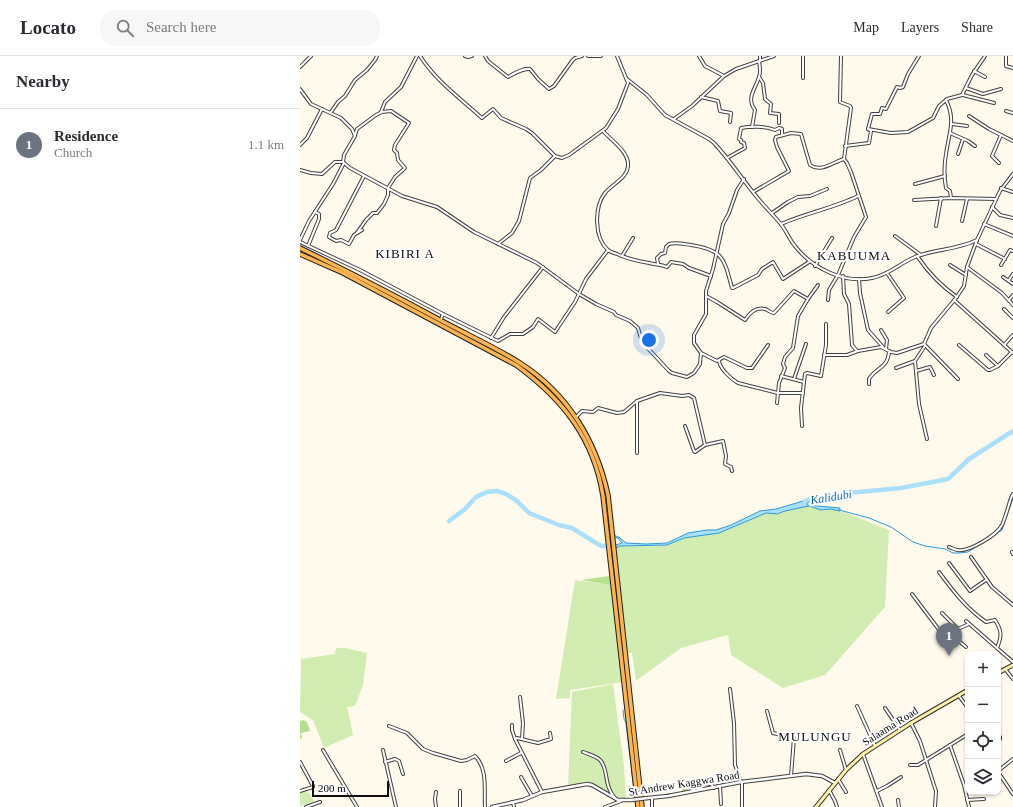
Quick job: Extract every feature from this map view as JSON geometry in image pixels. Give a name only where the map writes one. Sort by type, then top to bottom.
[{"type":"highway","points":[[300,248],[440,320],[528,368],[553,389],[576,417],[589,439],[598,460],[606,496],[642,807]]},
{"type":"highway","points":[[300,254],[342,273],[493,352],[516,365],[532,377],[559,402],[583,435],[594,460],[606,496]]},
{"type":"highway","points":[[624,654],[638,807]]},
{"type":"main road","points":[[1001,672],[1013,664]]},
{"type":"main road","name":"Salaama Road","points":[[816,807],[838,779],[863,754],[911,723],[965,692]]},
{"type":"street","points":[[300,67],[311,56]]},
{"type":"street","points":[[330,112],[345,96],[353,82],[367,70],[377,56]]},
{"type":"street","points":[[380,113],[385,102],[390,96],[398,92],[419,56],[439,80],[482,118],[493,109],[501,118],[526,128],[555,156],[562,158],[603,131],[618,109],[627,86],[627,79],[617,56]]},
{"type":"street","points":[[465,56],[472,56]]},
{"type":"street","points":[[485,56],[488,61],[508,76],[527,68],[530,69],[549,89],[554,86],[575,58],[582,56]]},
{"type":"street","points":[[588,56],[601,56]]},
{"type":"street","points":[[699,56],[704,66],[724,76]]},
{"type":"street","points":[[752,126],[755,110],[751,105],[751,101],[755,85],[759,77],[760,56]]},
{"type":"street","points":[[674,120],[724,76],[736,69],[774,56]]},
{"type":"street","points":[[803,56],[803,78]]},
{"type":"street","points":[[828,300],[829,290],[838,275],[854,237],[865,219],[851,172],[844,159],[850,106],[840,102],[841,56]]},
{"type":"street","points":[[845,146],[869,143],[871,131],[868,129],[872,114],[880,114],[882,108],[886,109],[897,87],[903,87],[908,74],[919,56]]},
{"type":"street","points":[[868,129],[891,133],[908,132],[933,118],[939,106],[946,100],[963,94],[974,71],[985,56]]},
{"type":"street","points":[[1006,56],[1006,66],[1013,68]]},
{"type":"street","points":[[974,71],[985,77]]},
{"type":"street","points":[[759,77],[763,85],[765,99],[771,104],[770,113],[779,114],[779,123]]},
{"type":"street","points":[[627,79],[647,95],[661,111],[674,120],[709,139],[717,146],[753,192],[781,224],[791,241],[809,262],[815,266],[838,275],[859,279],[871,279],[887,273],[917,256],[956,248],[977,240]]},
{"type":"street","points":[[966,88],[982,94],[1001,90]]},
{"type":"street","points":[[300,89],[312,104],[341,118],[352,129],[355,136]]},
{"type":"street","points":[[963,94],[994,103]]},
{"type":"street","points":[[701,96],[718,101],[720,111],[731,113],[730,122]]},
{"type":"street","points":[[946,100],[951,112],[952,124],[946,154],[945,176],[946,188],[951,193],[951,198]]},
{"type":"street","points":[[300,145],[307,138],[322,109]]},
{"type":"street","points":[[1006,111],[1013,113]]},
{"type":"street","points":[[352,129],[357,129],[380,113],[391,112],[409,123],[395,144],[394,150],[397,153],[398,160],[405,168],[395,177],[388,188],[388,195],[380,211],[374,213],[366,220],[348,244],[341,240],[336,241],[329,237],[330,234],[335,231],[339,225],[364,176]]},
{"type":"street","points":[[969,116],[988,130],[1013,141]]},
{"type":"street","points":[[952,124],[967,126]]},
{"type":"street","points":[[727,158],[745,148],[744,144],[739,139],[740,129],[742,128],[752,126],[774,130],[779,128],[782,129],[782,135]]},
{"type":"street","points":[[357,129],[355,136],[344,155],[344,163],[334,184],[315,212],[300,241],[360,270],[491,338],[498,341],[510,334],[523,334],[533,327],[538,318],[555,332],[575,302],[586,279],[608,250]]},
{"type":"street","points":[[603,131],[625,154],[628,164],[624,175],[606,192],[599,206],[597,217],[598,230],[608,250],[622,256],[651,264],[658,264],[667,267],[671,262],[676,263],[711,276]]},
{"type":"street","points":[[753,192],[789,171],[777,147],[775,140],[776,137],[791,133],[802,134],[810,165],[812,167],[820,168],[844,159]]},
{"type":"street","points":[[950,134],[975,146]]},
{"type":"street","points":[[1000,163],[992,156],[1001,135]]},
{"type":"street","points":[[958,154],[963,139]]},
{"type":"street","points":[[498,244],[515,230],[521,215],[530,178],[541,170],[555,156]]},
{"type":"street","points":[[300,170],[322,174],[335,162],[344,163],[364,176],[402,196],[437,207],[474,232],[537,263],[579,294],[614,312],[616,315],[630,321],[638,328],[642,342],[672,373],[687,377],[694,373],[700,364],[701,353]]},
{"type":"street","points":[[896,368],[914,361],[924,345],[931,328],[957,297],[964,286],[967,267],[984,224],[1001,188],[1013,174]]},
{"type":"street","points":[[915,184],[945,176]]},
{"type":"street","points":[[744,179],[737,190],[729,213],[723,224],[706,296],[706,314],[694,335],[694,343],[701,353],[716,361],[724,356],[747,368],[752,368],[768,344]]},
{"type":"street","points":[[1001,188],[1013,192]]},
{"type":"street","points":[[772,213],[798,197],[810,196],[827,189]]},
{"type":"street","points":[[781,224],[858,196]]},
{"type":"street","points":[[914,200],[941,198],[996,199]]},
{"type":"street","points":[[936,226],[941,198]]},
{"type":"street","points":[[962,221],[967,199]]},
{"type":"street","points":[[992,207],[1000,215],[1013,218]]},
{"type":"street","points":[[308,246],[319,219],[319,214],[315,212]]},
{"type":"street","points":[[984,224],[1013,236]]},
{"type":"street","points":[[357,233],[362,230]]},
{"type":"street","points":[[896,236],[921,255]]},
{"type":"street","points":[[622,256],[633,238]]},
{"type":"street","points":[[815,266],[832,238]]},
{"type":"street","points":[[658,264],[658,258],[661,254],[665,253],[667,246],[671,244],[705,247],[716,252],[726,265],[732,288],[758,275],[762,269],[773,262],[783,279],[809,262]]},
{"type":"street","points":[[976,244],[1005,259]]},
{"type":"street","points":[[1001,266],[1010,250],[1013,251]]},
{"type":"street","points":[[917,256],[923,266],[957,297]]},
{"type":"street","points":[[333,264],[336,259]]},
{"type":"street","points":[[950,265],[966,275]]},
{"type":"street","points":[[491,338],[504,317],[542,267]]},
{"type":"street","points":[[967,267],[1009,300],[1013,305]]},
{"type":"street","points":[[887,273],[904,298],[888,312]]},
{"type":"street","points":[[1009,280],[1013,274]]},
{"type":"street","points":[[843,276],[844,294],[848,304],[852,345],[857,352]]},
{"type":"street","points":[[1003,277],[1013,284]]},
{"type":"street","points":[[859,279],[860,293],[868,330],[885,348],[889,351],[897,353],[924,345]]},
{"type":"street","points":[[777,403],[781,376],[785,368],[783,364],[785,357],[793,348],[798,316],[818,285]]},
{"type":"street","points":[[706,296],[745,320],[749,314],[755,310],[765,309],[772,314],[775,313],[794,291],[808,299]]},
{"type":"street","points":[[1009,300],[1013,295]]},
{"type":"street","points":[[954,300],[1012,352],[998,366],[992,370],[988,370],[959,345]]},
{"type":"street","points":[[1004,309],[1013,318]]},
{"type":"street","points":[[440,320],[443,314]]},
{"type":"street","points":[[802,426],[805,374],[807,373],[821,376],[826,345],[826,324]]},
{"type":"street","points":[[881,330],[887,340],[885,348]]},
{"type":"street","points":[[1004,345],[1013,335]]},
{"type":"street","points":[[794,379],[806,344]]},
{"type":"street","points":[[924,345],[958,379]]},
{"type":"street","points":[[824,355],[847,355],[885,348]]},
{"type":"street","points":[[869,384],[869,379],[884,365],[888,358],[889,351]]},
{"type":"street","points":[[986,354],[998,366]]},
{"type":"street","points":[[719,360],[720,365],[733,380],[738,383],[778,392],[803,393]]},
{"type":"street","points":[[914,361],[919,404],[927,439]]},
{"type":"street","points":[[916,371],[930,367],[934,375]]},
{"type":"street","points":[[781,376],[804,382]]},
{"type":"street","points":[[576,417],[582,411],[593,412],[598,408],[617,413],[624,412],[637,401],[660,393],[682,396],[689,395],[694,398],[705,445]]},
{"type":"street","points":[[637,401],[637,453]]},
{"type":"street","points":[[685,426],[694,451],[696,452],[705,445],[723,441],[726,453],[725,464],[731,468],[732,471]]},
{"type":"street","points":[[949,547],[958,551],[967,549],[985,540],[998,531],[1002,525],[1013,494]]},
{"type":"street","points":[[971,557],[986,580],[998,593],[1013,605]]},
{"type":"street","points":[[949,563],[970,591],[986,580]]},
{"type":"street","points":[[939,572],[960,600],[978,616],[986,622],[995,620],[1001,632],[1001,639],[997,648]]},
{"type":"street","points":[[912,594],[946,639],[958,629],[969,624]]},
{"type":"street","points":[[942,614],[958,629]]},
{"type":"street","points":[[966,621],[1013,664]]},
{"type":"street","points":[[952,634],[966,647]]},
{"type":"street","points":[[1006,669],[1013,679]]},
{"type":"street","points":[[730,689],[734,723],[735,765],[741,782],[742,807]]},
{"type":"street","points":[[958,696],[965,704]]},
{"type":"street","points":[[520,697],[523,723],[522,739]]},
{"type":"street","points":[[857,706],[875,746]]},
{"type":"street","points":[[885,708],[900,730]]},
{"type":"street","points":[[767,711],[773,733],[794,738],[791,776]]},
{"type":"street","points":[[911,723],[918,735],[936,790],[935,807]]},
{"type":"street","points":[[512,725],[512,730],[521,753],[542,792]]},
{"type":"street","points":[[389,726],[407,733],[423,749],[433,753],[461,761],[467,760],[474,756],[478,759],[485,782],[485,807]]},
{"type":"street","points":[[515,739],[517,738],[541,742],[551,739],[550,733]]},
{"type":"street","points":[[910,765],[918,765],[965,736]]},
{"type":"street","points":[[950,745],[964,785],[969,807]]},
{"type":"street","points":[[323,750],[357,807]]},
{"type":"street","points":[[383,750],[396,807]]},
{"type":"street","points":[[840,750],[846,770]]},
{"type":"street","points":[[583,752],[600,760],[605,770],[608,789],[619,800],[604,807]]},
{"type":"street","points":[[506,761],[521,753]]},
{"type":"street","points":[[863,754],[882,807]]},
{"type":"street","points":[[385,762],[395,759],[399,761],[403,774]]},
{"type":"street","points":[[1001,769],[1013,759]]},
{"type":"street","points":[[300,762],[313,787],[300,791]]},
{"type":"street","name":"St Andrew Kaggwa Road","points":[[492,807],[513,802],[542,792],[587,784],[592,785],[619,800],[631,800],[714,788],[741,782],[791,776],[818,775],[835,783]]},
{"type":"street","points":[[1001,776],[1013,794]]},
{"type":"street","points":[[877,791],[901,777]]},
{"type":"street","points":[[521,778],[532,796]]},
{"type":"street","points":[[838,779],[846,792]]},
{"type":"street","points":[[694,783],[711,784],[714,788]]},
{"type":"street","points":[[720,786],[721,804]]},
{"type":"street","points":[[829,790],[837,807]]},
{"type":"street","points":[[460,791],[460,807]]},
{"type":"street","points":[[436,792],[436,807]]},
{"type":"street","points":[[650,798],[652,807]]},
{"type":"street","points":[[967,800],[984,799]]},
{"type":"street","points":[[898,800],[899,807]]},
{"type":"street","points":[[306,807],[320,802]]},
{"type":"street","points":[[513,802],[514,807]]},
{"type":"green space","points":[[809,506],[821,510],[836,509],[889,530],[885,607],[825,675],[783,688],[731,655],[728,635],[681,648],[636,681],[632,653],[628,653],[616,548],[620,546],[667,545],[684,538],[745,522],[766,513],[777,514]]},
{"type":"green space","points":[[609,576],[611,585],[581,580]]},
{"type":"green space","points":[[575,580],[611,585],[622,682],[570,690],[570,698],[556,699]]},
{"type":"green space","points":[[336,648],[345,648],[367,653],[363,685],[355,706],[347,707],[353,735],[324,748],[313,720],[300,712],[301,659],[335,654]]},
{"type":"green space","points":[[613,684],[624,766],[626,800],[586,781],[568,787],[572,692]]},
{"type":"green space","points":[[303,720],[307,722],[310,731],[301,733],[302,738],[300,739],[300,721]]},
{"type":"green space","points":[[682,780],[689,781],[691,786],[682,792],[682,784],[679,782]]},
{"type":"green space","points":[[305,791],[307,793],[309,792],[314,802],[300,806],[300,793]]},
{"type":"water","points":[[810,499],[811,501],[807,503],[807,505],[840,508],[840,511],[830,509],[821,510],[809,506],[777,514],[766,513],[719,533],[684,538],[667,545],[620,546],[616,548],[616,545],[622,543],[618,538],[614,537],[614,535],[626,543],[667,543],[688,533],[716,530],[731,525],[760,511],[776,509]]},
{"type":"waterway","name":"Kalidubi","points":[[805,501],[837,494],[901,488],[948,479],[969,459],[1013,431]]},
{"type":"waterway","name":"Kalidubi","points":[[449,521],[465,509],[476,497],[487,492],[497,491],[506,494],[517,501],[529,513],[559,525],[572,528],[601,546],[606,546]]},
{"type":"waterway","points":[[839,510],[869,518],[891,527],[913,542],[925,546],[945,549],[953,553],[959,553],[968,552],[1002,530],[1013,498]]},
{"type":"waterway","points":[[623,710],[626,723],[636,807]]},
{"type":"waterway","points":[[667,794],[674,794]]},
{"type":"waterway","points":[[660,796],[665,795]]},
{"type":"waterway","points":[[649,797],[657,796]]},
{"type":"place","name":"Residence","points":[[949,656]]},
{"type":"district","name":"KIBIRI A","points":[[405,253]]},
{"type":"district","name":"KABUUMA","points":[[854,255]]},
{"type":"district","name":"MULUNGU","points":[[815,736]]}]
